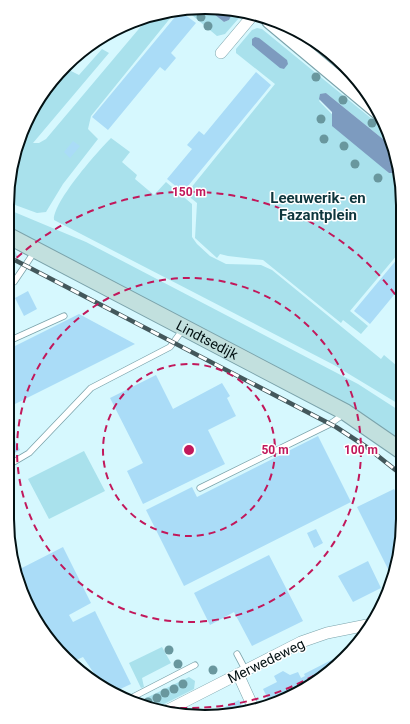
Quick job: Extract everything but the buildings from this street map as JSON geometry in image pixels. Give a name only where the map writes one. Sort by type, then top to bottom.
[{"type":"main road","name":"Lindtsedijk","points":[[14,239],[346,412],[396,447]]},
{"type":"street","points":[[221,53],[248,19]]},
{"type":"street","points":[[279,30],[365,102]]},
{"type":"street","name":"Merwedeweg","points":[[174,707],[301,642],[327,633],[364,626]]},
{"type":"street","points":[[242,672],[252,703]]},
{"type":"lane","points":[[14,281],[36,250]]},
{"type":"lane","points":[[14,339],[64,316]]},
{"type":"lane","points":[[14,462],[30,453],[91,388],[170,347],[184,328]]},
{"type":"lane","points":[[200,488],[330,424],[346,412]]},
{"type":"lane","points":[[237,654],[242,672]]},
{"type":"lane","points":[[135,696],[195,665]]},
{"type":"shaded area","points":[[191,14],[214,14],[224,22],[229,20],[230,16],[239,18],[225,34],[217,36]]},
{"type":"shaded area","points":[[214,14],[231,16],[229,20],[224,22]]},
{"type":"shaded area","points":[[171,18],[91,116],[88,129],[98,139],[63,184],[46,212],[37,213],[14,205],[14,193],[18,168],[24,144],[29,132],[46,99],[70,70],[79,75],[102,49],[109,53],[33,143],[39,143],[46,139],[142,25]]},
{"type":"shaded area","points":[[257,28],[262,29],[377,123],[384,140],[326,93],[319,101],[389,173],[393,173],[396,193],[396,256],[350,311],[368,326],[361,334],[343,320],[341,323],[263,260],[220,254],[217,258],[195,238],[197,203],[186,194],[275,84],[236,53],[236,49],[252,30]]},
{"type":"shaded area","points":[[255,37],[259,38],[287,60],[288,64],[284,69],[280,68],[252,45],[252,39]]},
{"type":"shaded area","points":[[326,93],[384,140],[393,173],[389,173],[332,126],[332,112],[319,99],[320,94]]},
{"type":"shaded area","points":[[111,138],[130,152],[122,162],[137,175],[135,179],[154,195],[166,182],[192,204],[192,237],[210,256],[226,264],[261,265],[272,270],[381,359],[384,355],[396,365],[396,402],[334,365],[54,220],[56,212],[68,190],[96,154]]},
{"type":"shaded area","points":[[14,212],[86,242],[358,384],[396,408],[396,440],[14,231]]},
{"type":"shaded area","points":[[14,248],[18,258],[14,256]]},
{"type":"shaded area","points":[[84,451],[105,491],[49,519],[28,479]]},
{"type":"shaded area","points":[[162,647],[171,663],[142,678],[144,687],[141,688],[129,663]]},
{"type":"shaded area","points":[[189,677],[195,681],[194,689],[163,705],[143,700]]},
{"type":"railway","points":[[14,260],[336,427],[368,448],[396,470]]},
{"type":"district","name":"Leeuwerik- en Fazantplein","points":[[318,206]]}]
